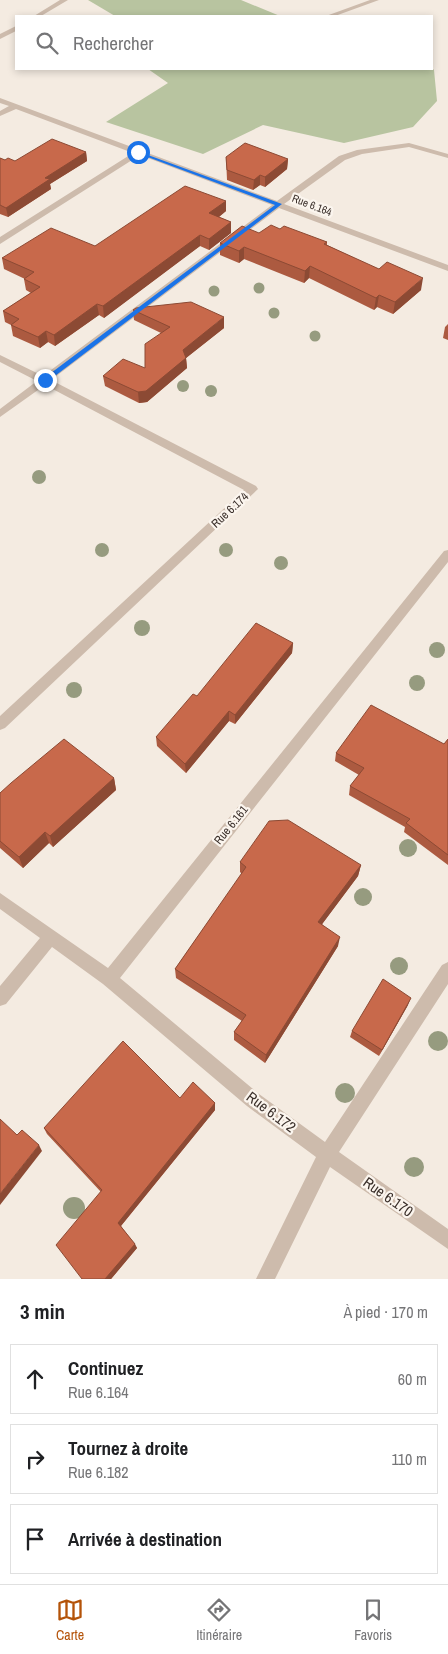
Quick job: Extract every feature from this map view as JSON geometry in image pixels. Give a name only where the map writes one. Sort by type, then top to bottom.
[{"type":"street","points":[[39,15],[65,0]]},
{"type":"street","points":[[332,15],[376,0]]},
{"type":"street","points":[[0,37],[15,29]]},
{"type":"street","name":"Rue 6.164","points":[[0,100],[448,268]]},
{"type":"street","points":[[0,114],[15,106]]},
{"type":"street","points":[[0,414],[342,158],[360,152],[404,144],[448,156]]},
{"type":"street","points":[[0,241],[138,152]]},
{"type":"street","name":"Rue 6.174","points":[[0,358],[252,489],[0,724]]},
{"type":"street","name":"Rue 6.161","points":[[109,978],[448,554]]},
{"type":"street","points":[[0,900],[109,978]]},
{"type":"street","points":[[0,998],[51,937]]},
{"type":"street","points":[[265,1279],[327,1154],[448,970]]},
{"type":"street","name":"Rue 6.172","points":[[109,978],[253,1100],[327,1154]]},
{"type":"street","name":"Rue 6.170","points":[[327,1154],[448,1240]]},
{"type":"green space","points":[[88,0],[241,0],[278,15],[113,15]]},
{"type":"green space","points":[[433,69],[437,101],[413,127],[344,143],[263,125],[203,154],[106,122],[168,83],[149,70]]},
{"type":"building","points":[[52,139],[86,152],[45,178],[50,179],[6,208],[0,205],[0,158],[5,160],[8,158],[15,161]]},
{"type":"building","points":[[245,143],[288,159],[265,177],[260,175],[254,180],[227,170],[226,157]]},
{"type":"building","points":[[185,186],[226,201],[209,213],[231,222],[209,239],[200,235],[103,306],[97,304],[54,335],[46,331],[38,337],[11,325],[19,319],[3,311],[40,287],[24,279],[34,272],[2,258],[51,228],[95,246]]},
{"type":"building","points":[[271,225],[280,229],[284,226],[327,242],[324,244],[379,269],[387,262],[423,278],[395,302],[379,295],[376,298],[310,266],[305,271],[244,247],[239,251],[220,243],[242,226],[259,233]]},
{"type":"building","points":[[191,302],[224,317],[183,350],[186,358],[146,391],[138,392],[103,376],[123,359],[145,368],[145,344],[170,327],[133,310],[136,308]]},
{"type":"building","points":[[256,623],[293,643],[235,715],[229,711],[185,764],[156,737],[193,694],[197,696]]},
{"type":"building","points":[[371,705],[444,744],[448,739],[448,855],[406,823],[410,819],[350,786],[364,768],[336,753]]},
{"type":"building","points":[[64,739],[114,778],[50,836],[45,832],[19,857],[0,841],[0,793]]},
{"type":"building","points":[[288,820],[361,865],[318,922],[340,937],[266,1055],[234,1032],[246,1015],[175,969],[246,867],[240,862],[269,821]]},
{"type":"building","points":[[383,979],[411,998],[382,1050],[352,1031]]},
{"type":"building","points":[[123,1041],[180,1098],[193,1082],[215,1103],[118,1223],[135,1244],[105,1279],[82,1279],[56,1245],[102,1190],[44,1128]]},
{"type":"building","points":[[0,1119],[17,1135],[22,1130],[39,1145],[0,1194]]},
{"type":"route","points":[[45,380],[279,204],[138,152]]}]
